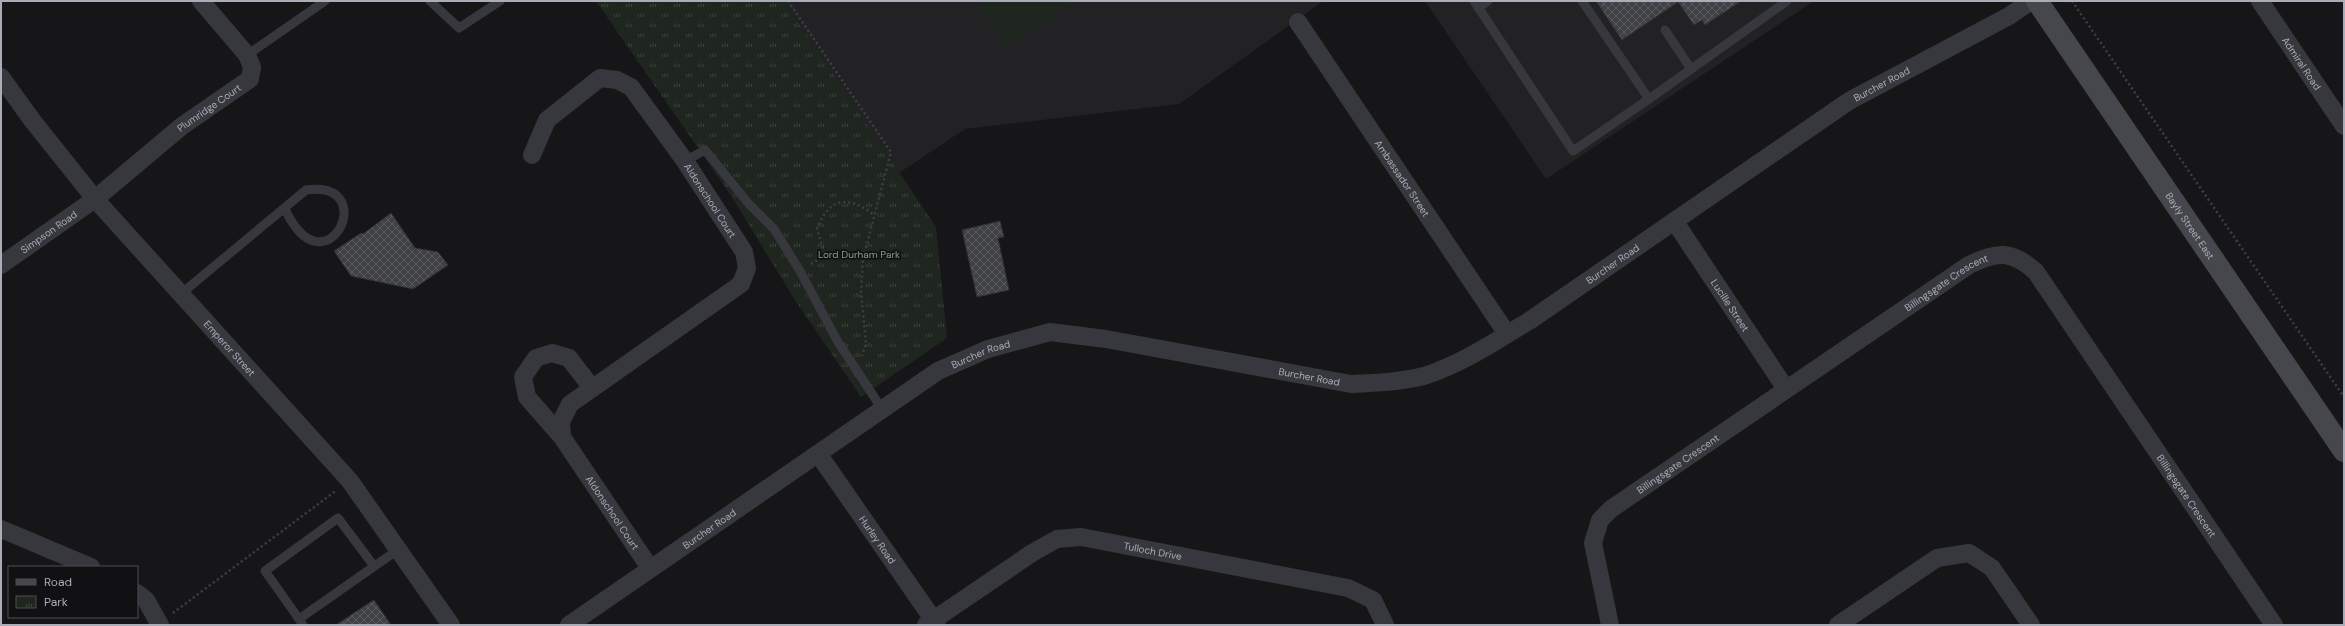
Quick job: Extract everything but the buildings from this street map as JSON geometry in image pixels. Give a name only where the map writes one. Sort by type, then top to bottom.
[{"type":"main road","name":"Bayly Street East","points":[[2037,1],[2344,451]]},
{"type":"street","name":"Plumridge Court","points":[[95,199],[182,126],[250,79],[252,67],[247,55],[201,1]]},
{"type":"street","name":"Burcher Road","points":[[569,625],[650,568],[819,455],[882,409],[938,371],[988,349],[1050,332],[1106,339],[1351,384],[1388,382],[1424,376],[1478,352],[1507,334],[1675,222],[1849,101],[2009,16],[2031,1]]},
{"type":"street","name":"Admiral Road","points":[[2260,1],[2344,126]]},
{"type":"street","name":"Ambassador Street","points":[[1298,22],[1507,334]]},
{"type":"street","name":"Emperor Street","points":[[1,77],[32,120],[95,199],[182,293],[350,481],[451,625]]},
{"type":"street","name":"Aldonschool Court","points":[[532,155],[547,120],[600,78],[617,80],[631,87],[685,161],[744,252],[747,268],[741,284],[570,404],[561,422],[562,437]]},
{"type":"street","name":"Simpson Road","points":[[1,265],[95,199]]},
{"type":"street","name":"Lucille Street","points":[[1675,222],[1786,389]]},
{"type":"street","name":"Billingsgate Crescent","points":[[1610,625],[1593,543],[1600,520],[1623,500],[1969,265],[1987,256],[2006,254],[2022,260],[2036,272],[2274,625]]},
{"type":"street","name":"Aldonschool Court","points":[[592,388],[569,358],[552,353],[536,358],[523,377],[527,397],[562,437],[650,568]]},
{"type":"street","name":"Hurley Road","points":[[819,455],[932,623]]},
{"type":"street","points":[[1,529],[89,566]]},
{"type":"street","name":"Tulloch Drive","points":[[932,623],[1044,546],[1057,539],[1081,537],[1348,588],[1373,600],[1385,625]]},
{"type":"street","points":[[1838,625],[1937,558],[1969,553],[1992,568],[2031,625]]},
{"type":"street","points":[[138,594],[146,600],[160,624]]},
{"type":"lane","points":[[247,55],[325,1]]},
{"type":"lane","points":[[430,1],[459,28],[500,1]]},
{"type":"lane","points":[[1488,1],[1476,4],[1573,151],[1787,1]]},
{"type":"lane","points":[[1582,1],[1649,98]]},
{"type":"lane","points":[[1665,30],[1691,69]]},
{"type":"lane","points":[[685,161],[705,150],[749,204],[774,230],[800,270],[838,342],[882,409]]},
{"type":"lane","points":[[182,293],[306,190],[320,188],[334,193],[343,205],[345,220],[339,233],[328,240],[316,241],[303,235],[293,226],[285,209]]},
{"type":"lane","points":[[374,566],[338,518],[265,571],[301,622],[374,566],[399,550]]},
{"type":"path","points":[[788,1],[891,152],[863,259],[861,292],[866,343],[861,358],[853,364]]},
{"type":"path","points":[[2072,1],[2344,396]]},
{"type":"path","points":[[826,255],[817,228],[822,214],[832,204],[849,202],[863,206],[874,216]]},
{"type":"path","points":[[800,270],[826,255],[863,259]]},
{"type":"path","points":[[160,624],[350,481]]},
{"type":"shaded area","points":[[784,1],[1323,1],[1179,104],[965,129],[899,173]]},
{"type":"shaded area","points":[[1425,1],[1814,1],[1546,179]]},
{"type":"green space","name":"Lord Durham Park","points":[[596,1],[784,1],[936,227],[947,338],[861,397],[795,300],[730,194]]},
{"type":"green space","points":[[975,1],[1076,1],[1007,48]]}]
